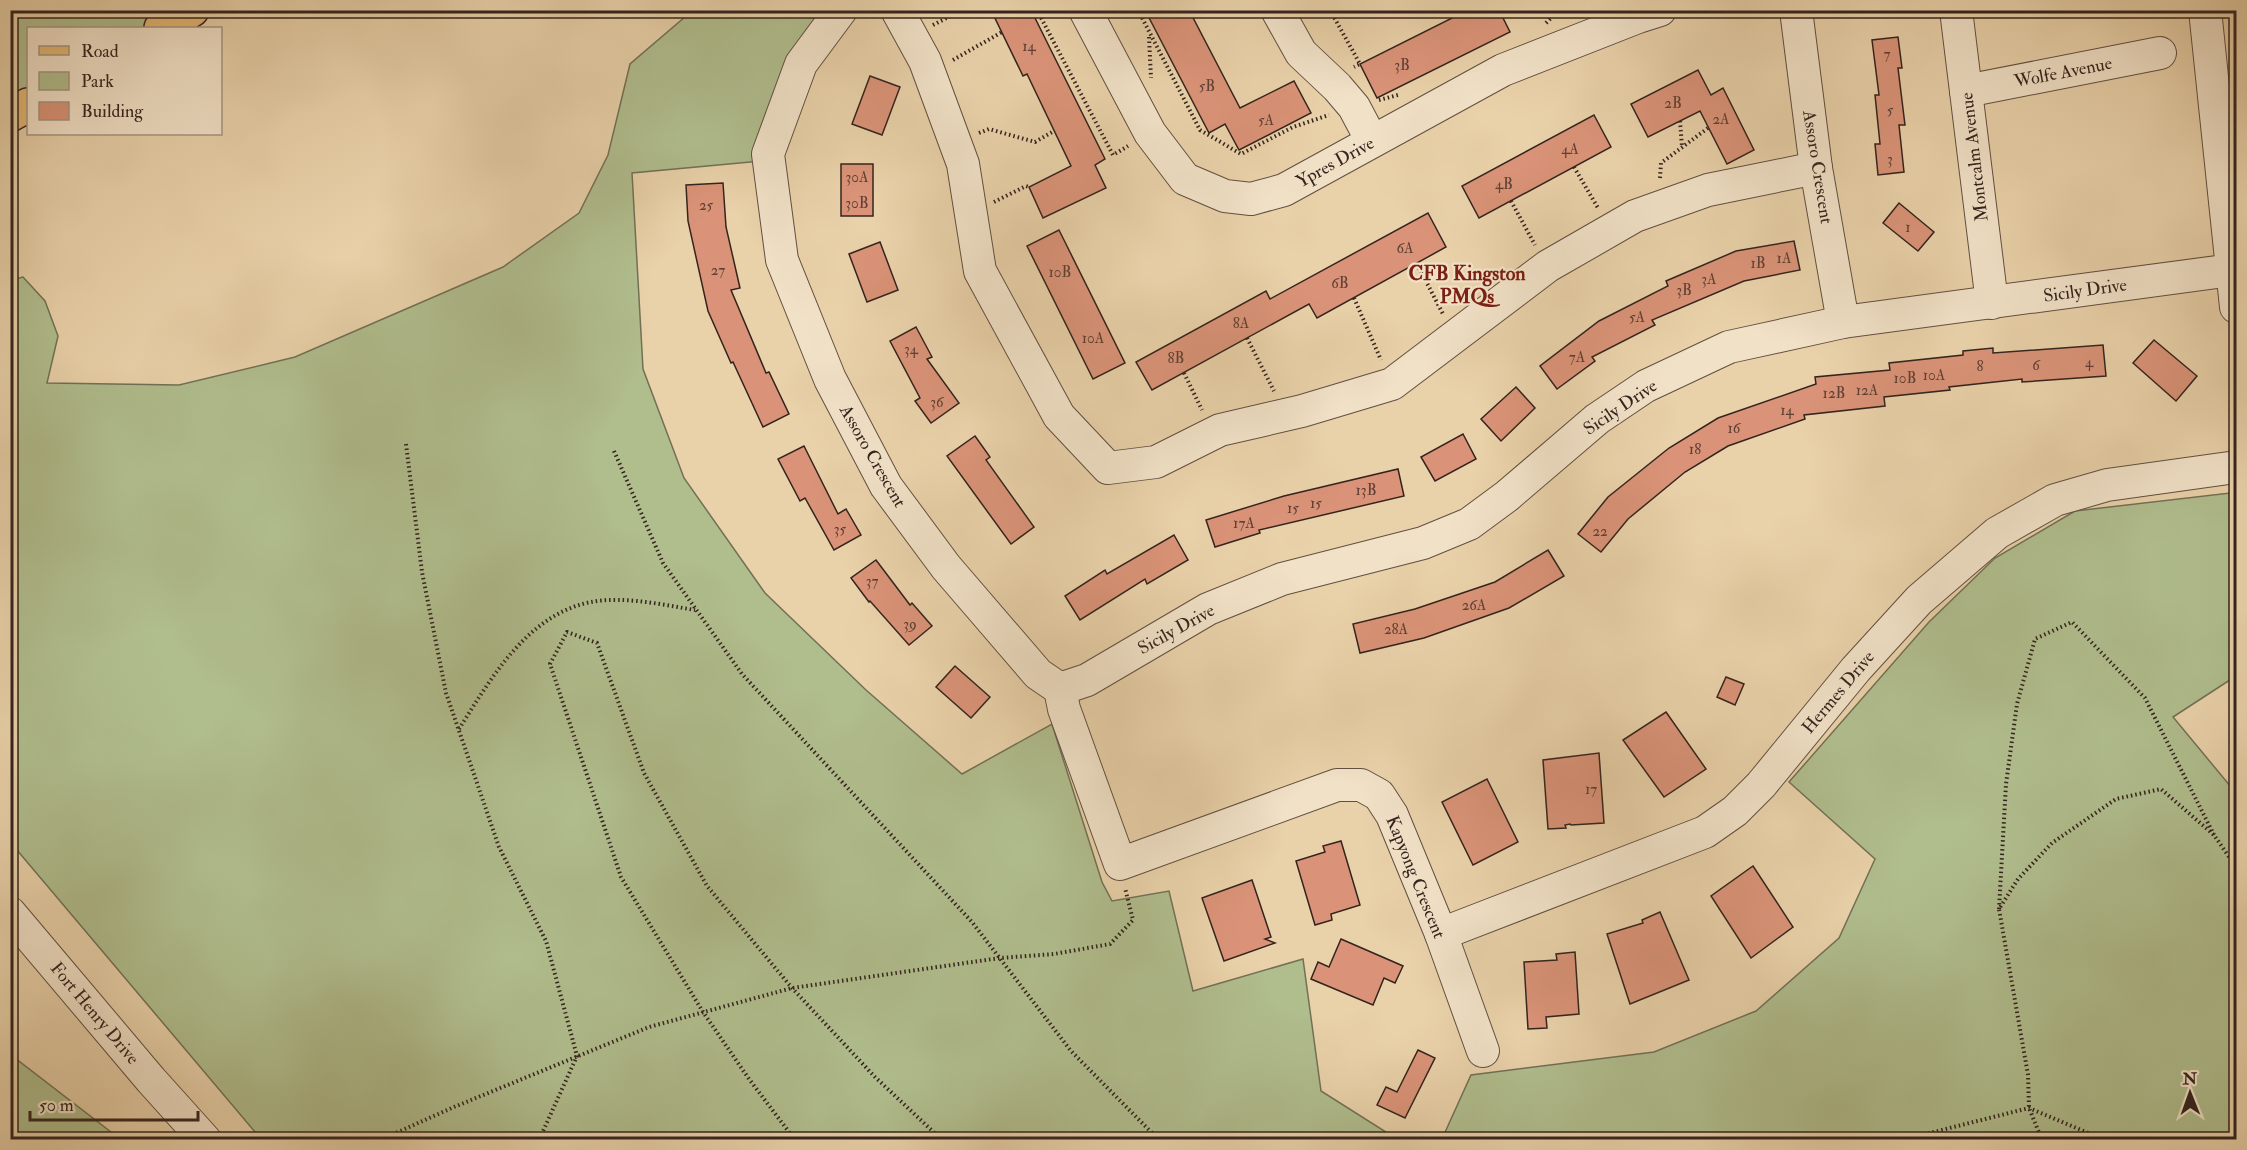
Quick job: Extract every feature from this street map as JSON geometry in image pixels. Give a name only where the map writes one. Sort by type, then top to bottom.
[{"type":"main road","points":[[163,27],[192,10]]},
{"type":"main road","points":[[10,115],[27,106]]},
{"type":"street","name":"Assoro Crescent","points":[[841,10],[801,64],[768,154],[782,260],[830,379],[886,486],[946,567],[1038,674],[1060,689]]},
{"type":"street","points":[[897,10],[925,61],[963,164],[980,271],[1059,416],[1108,468],[1156,462],[1220,430],[1287,415],[1392,384],[1546,267],[1635,216],[1708,190],[1816,168]]},
{"type":"street","name":"Ypres Drive","points":[[1084,10],[1150,133],[1185,179],[1225,196],[1251,199],[1284,190],[1503,70],[1660,10]]},
{"type":"street","points":[[1277,10],[1301,53],[1337,87],[1354,107],[1372,141]]},
{"type":"street","name":"Assoro Crescent","points":[[1796,10],[1816,168],[1843,322]]},
{"type":"street","name":"Montcalm Avenue","points":[[1956,10],[1992,303]]},
{"type":"street","points":[[2205,10],[2236,307]]},
{"type":"street","name":"Wolfe Avenue","points":[[1966,91],[2160,53]]},
{"type":"street","name":"Sicily Drive","points":[[1060,689],[1087,680],[1208,609],[1282,579],[1423,543],[1469,524],[1597,419],[1646,386],[1729,347],[1843,322],[2232,270]]},
{"type":"street","name":"Hermes Drive","points":[[1441,934],[1705,832],[1735,811],[1761,785],[1856,669],[1918,600],[1997,533],[2055,500],[2107,485],[2236,467]]},
{"type":"street","points":[[1060,689],[1064,709],[1120,864]]},
{"type":"street","name":"Kapyong Crescent","points":[[1120,864],[1337,785],[1361,785],[1379,795],[1392,815],[1441,934],[1483,1051]]},
{"type":"street","name":"Fort Henry Drive","points":[[10,912],[205,1140]]},
{"type":"path","points":[[1037,10],[1113,155],[1150,133]]},
{"type":"path","points":[[1138,10],[1200,130],[1241,154],[1293,127],[1334,114]]},
{"type":"path","points":[[1330,10],[1360,64]]},
{"type":"path","points":[[929,73],[1002,32]]},
{"type":"path","points":[[1680,121],[1682,148]]},
{"type":"path","points":[[1659,208],[1661,163],[1708,128]]},
{"type":"path","points":[[954,142],[988,129],[1035,142],[1054,131]]},
{"type":"path","points":[[1574,167],[1611,230]]},
{"type":"path","points":[[971,214],[1026,186],[1029,187]]},
{"type":"path","points":[[1511,201],[1546,267]]},
{"type":"path","points":[[1417,264],[1455,338]]},
{"type":"path","points":[[1354,298],[1392,384]]},
{"type":"path","points":[[1247,339],[1287,415]]},
{"type":"path","points":[[1184,373],[1214,433]]},
{"type":"path","points":[[406,444],[422,572],[446,693],[499,847],[546,941],[577,1056],[539,1140]]},
{"type":"path","points":[[614,452],[663,563],[742,674],[972,922],[1071,1051],[1159,1140]]},
{"type":"path","points":[[459,729],[498,666],[534,629],[578,604],[617,600],[696,610]]},
{"type":"path","points":[[2042,1140],[2029,1108],[2028,1075],[1999,909],[2006,784],[2017,704],[2035,639],[2072,622],[2145,698],[2214,835],[2236,867]]},
{"type":"path","points":[[795,1140],[703,1012],[621,876],[550,664],[567,632],[597,643],[644,773],[707,886],[792,988],[875,1077],[942,1140]]},
{"type":"path","points":[[1999,909],[2018,879],[2052,843],[2116,799],[2161,789],[2214,835]]},
{"type":"path","points":[[380,1140],[649,1027],[792,988],[1000,958],[1054,954],[1110,944],[1133,920],[1120,864]]},
{"type":"path","points":[[1902,1140],[2029,1108],[2105,1140]]},
{"type":"green space","points":[[11,11],[182,11],[155,27],[27,27],[27,104],[11,114]]},
{"type":"green space","points":[[689,11],[834,11],[773,160],[632,173],[643,369],[684,478],[765,593],[866,690],[962,774],[1052,724],[1102,882],[1112,901],[1169,891],[1193,991],[1303,959],[1321,1091],[1397,1139],[261,1139],[11,843],[10,280],[23,277],[45,301],[58,336],[47,383],[179,385],[295,357],[503,267],[579,213],[608,155],[630,64]]},
{"type":"green space","points":[[2230,493],[2236,523],[2236,676],[2173,717],[2236,793],[2236,1139],[1442,1139],[1471,1075],[1654,1052],[1756,1011],[1839,938],[1875,859],[1789,782],[1929,622],[1995,558],[2075,511]]},
{"type":"green space","points":[[11,1055],[120,1139],[11,1139]]},
{"type":"building","points":[[991,10],[1031,10],[1105,159],[1095,165],[1106,188],[1043,218],[1029,187],[1071,166],[1027,74],[1023,76]]},
{"type":"building","points":[[1145,10],[1189,10],[1240,108],[1294,81],[1311,113],[1239,150],[1225,124],[1209,133]]},
{"type":"building","points":[[1468,10],[1499,10],[1510,32],[1377,98],[1360,64]]},
{"type":"building","points":[[1898,37],[1902,68],[1898,68],[1905,125],[1899,125],[1904,172],[1878,175],[1875,144],[1880,144],[1875,95],[1879,95],[1872,40]]},
{"type":"building","points":[[1698,70],[1711,95],[1723,88],[1754,150],[1727,164],[1700,111],[1648,137],[1631,104]]},
{"type":"building","points":[[870,76],[900,87],[882,135],[852,124]]},
{"type":"building","points":[[1594,115],[1611,147],[1479,218],[1462,186]]},
{"type":"building","points":[[841,164],[873,164],[873,216],[841,216]]},
{"type":"building","points":[[723,183],[726,227],[740,288],[731,290],[766,373],[769,372],[789,414],[763,427],[708,311],[688,221],[686,185]]},
{"type":"building","points":[[1899,203],[1934,232],[1918,251],[1883,223]]},
{"type":"building","points":[[1428,213],[1446,247],[1317,318],[1309,304],[1152,390],[1136,362],[1266,291],[1270,299]]},
{"type":"building","points":[[1059,230],[1125,363],[1093,379],[1027,246]]},
{"type":"building","points":[[1794,241],[1800,270],[1744,281],[1652,320],[1655,325],[1592,357],[1595,361],[1557,389],[1540,366],[1599,321],[1668,286],[1666,281],[1736,251]]},
{"type":"building","points":[[880,242],[898,290],[867,302],[849,254]]},
{"type":"building","points":[[916,327],[932,357],[927,359],[959,403],[931,423],[915,401],[920,398],[890,341]]},
{"type":"building","points":[[2154,340],[2197,376],[2176,401],[2133,363]]},
{"type":"building","points":[[2103,345],[2106,376],[2022,382],[2022,379],[1949,387],[1950,390],[1884,397],[1885,406],[1804,415],[1805,419],[1728,446],[1685,472],[1628,519],[1601,552],[1578,534],[1608,497],[1669,448],[1718,418],[1816,384],[1815,377],[1890,370],[1889,363],[1963,355],[1963,351],[1993,348],[1993,353]]},
{"type":"building","points":[[1516,387],[1535,408],[1501,441],[1481,419]]},
{"type":"building","points":[[1463,434],[1476,459],[1435,481],[1421,457]]},
{"type":"building","points":[[975,436],[990,457],[986,460],[1034,527],[1011,544],[947,456]]},
{"type":"building","points":[[804,446],[838,514],[846,509],[861,535],[834,550],[805,498],[800,501],[778,459]]},
{"type":"building","points":[[1398,469],[1404,496],[1259,530],[1260,533],[1215,547],[1206,520],[1284,496]]},
{"type":"building","points":[[1174,535],[1188,560],[1147,584],[1145,579],[1080,620],[1065,596],[1105,570],[1107,574]]},
{"type":"building","points":[[1548,550],[1564,576],[1509,608],[1424,638],[1360,653],[1353,624],[1415,609],[1495,582]]},
{"type":"building","points":[[876,560],[910,605],[912,603],[932,626],[909,645],[869,602],[851,578]]},
{"type":"building","points":[[955,666],[990,697],[971,718],[936,687]]},
{"type":"building","points":[[1726,677],[1744,684],[1735,705],[1717,697]]},
{"type":"building","points":[[1666,712],[1706,769],[1664,797],[1623,740]]},
{"type":"building","points":[[1599,753],[1604,823],[1570,824],[1565,825],[1566,828],[1548,829],[1543,760]]},
{"type":"building","points":[[1487,779],[1518,842],[1473,865],[1442,802]]},
{"type":"building","points":[[1341,841],[1360,905],[1331,914],[1332,920],[1315,925],[1296,861],[1325,852],[1323,846]]},
{"type":"building","points":[[1753,866],[1793,927],[1751,958],[1711,896]]},
{"type":"building","points":[[1252,880],[1271,937],[1265,939],[1275,943],[1224,961],[1202,898]]},
{"type":"building","points":[[1660,912],[1689,980],[1630,1004],[1607,934],[1643,923],[1642,920]]},
{"type":"building","points":[[1341,939],[1403,966],[1395,983],[1384,978],[1373,1005],[1311,979],[1318,962],[1329,967]]},
{"type":"building","points":[[1575,952],[1579,1014],[1546,1017],[1547,1028],[1528,1029],[1524,962],[1557,960],[1556,954]]},
{"type":"building","points":[[1418,1050],[1435,1058],[1405,1118],[1377,1105],[1386,1087],[1397,1092]]},
{"type":"district","name":"CFB Kingston PMQs","points":[[1467,284]]}]
